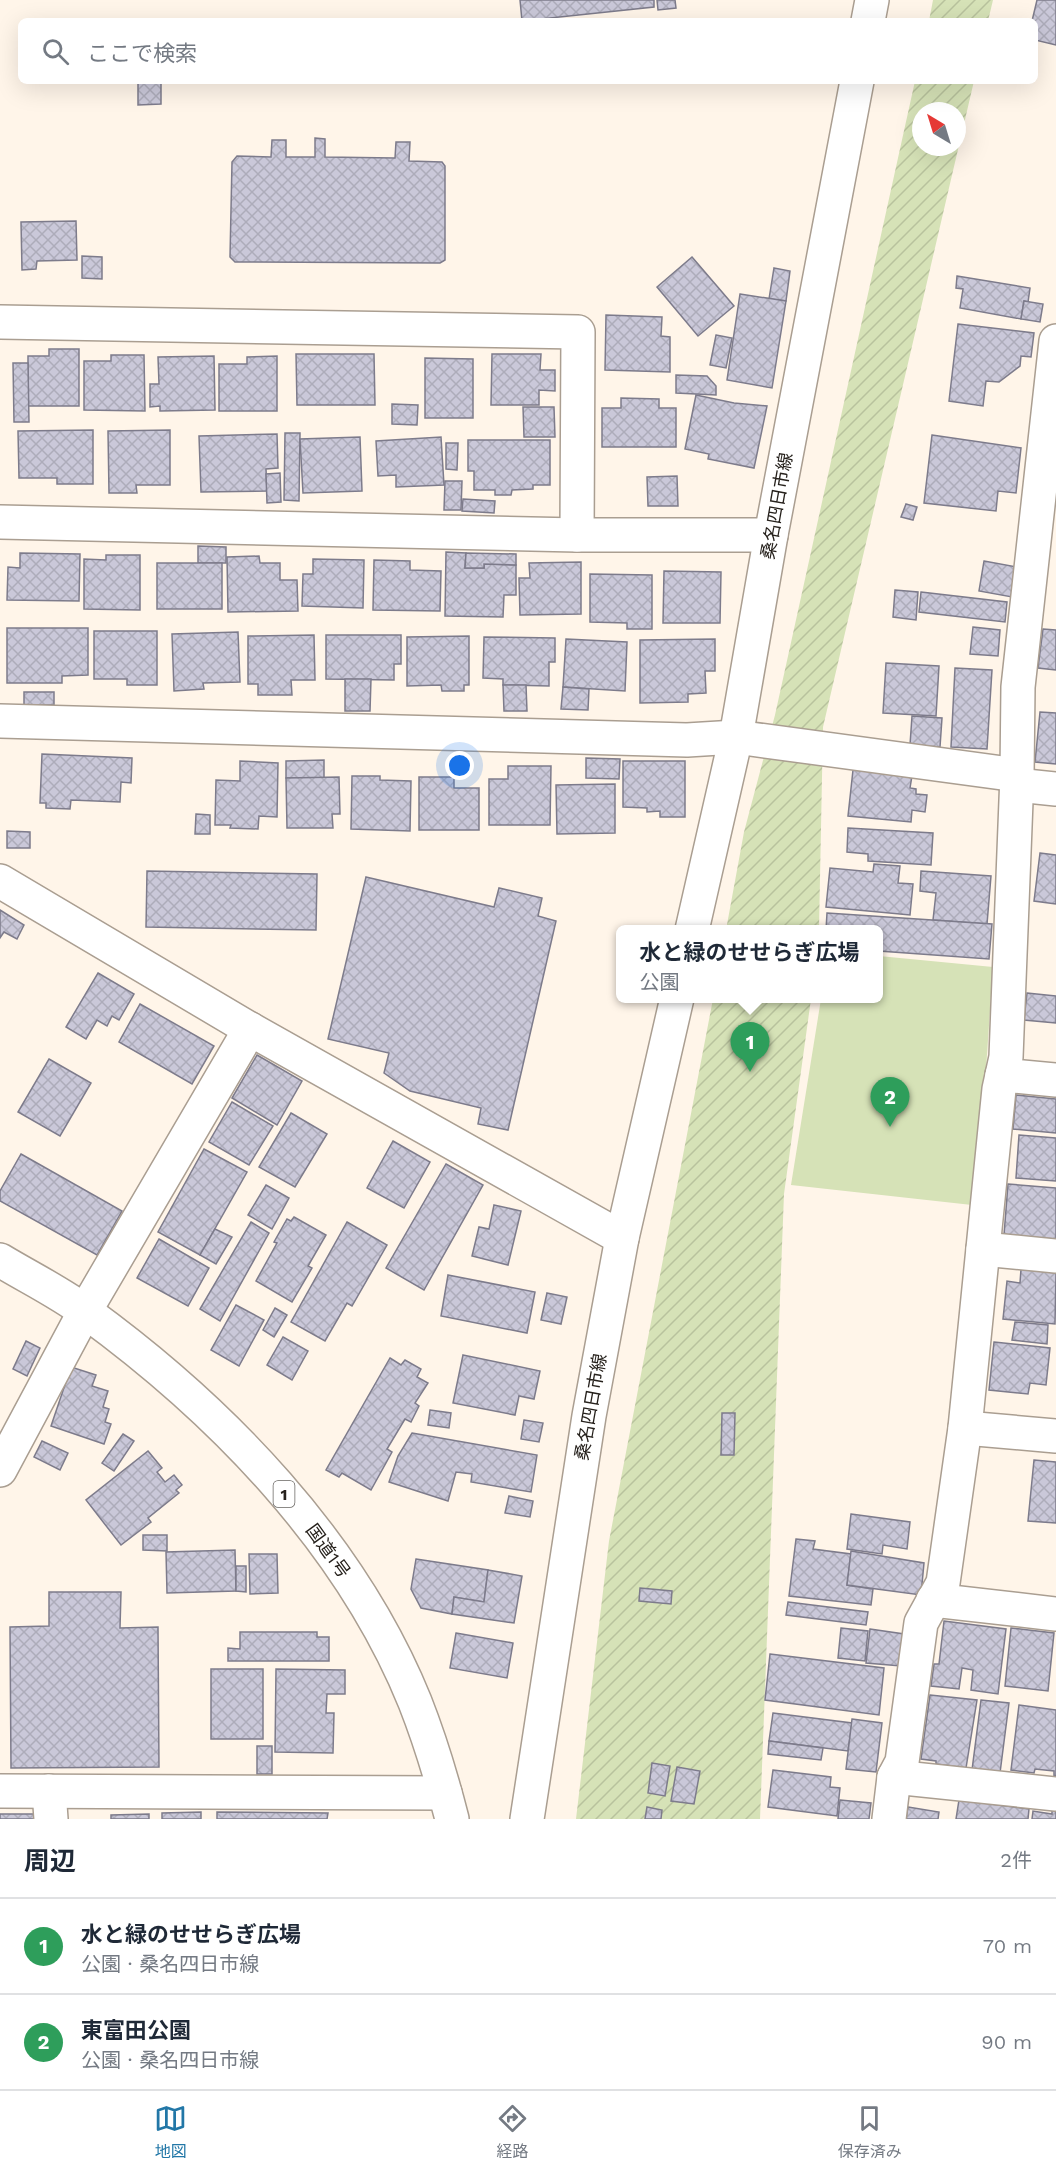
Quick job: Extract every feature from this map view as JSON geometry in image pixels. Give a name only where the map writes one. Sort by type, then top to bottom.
[{"type":"main road","points":[[869,18],[872,0]]},
{"type":"main road","name":"桑名四日市線","points":[[693,925],[736,737],[771,536],[856,84]]},
{"type":"main road","points":[[0,322],[578,332],[577,535]]},
{"type":"main road","points":[[889,1819],[894,1777],[902,1762],[921,1623],[943,1583],[965,1428],[999,1089],[1006,1057],[1018,687],[1043,581],[1056,341]]},
{"type":"main road","points":[[0,522],[577,535],[771,536]]},
{"type":"main road","points":[[0,721],[687,740],[736,737],[1016,780],[1056,789]]},
{"type":"main road","points":[[0,881],[250,1029],[622,1238]]},
{"type":"main road","name":"桑名四日市線","points":[[527,1819],[589,1416],[622,1238],[676,1003]]},
{"type":"main road","points":[[0,1470],[84,1311],[250,1029]]},
{"type":"main road","points":[[1002,1075],[1056,1080]]},
{"type":"main road","points":[[983,1249],[1056,1256]]},
{"type":"main road","name":"国道1号","points":[[0,1260],[84,1311],[175,1383],[239,1442],[294,1505],[347,1575],[380,1630],[415,1702],[449,1806]]},
{"type":"main road","points":[[965,1428],[1056,1436]]},
{"type":"main road","points":[[933,1600],[1056,1614]]},
{"type":"main road","points":[[894,1777],[1056,1794]]},
{"type":"main road","points":[[0,1791],[50,1805],[449,1806]]},
{"type":"green space","points":[[933,0],[993,0],[989,18],[930,18]]},
{"type":"green space","points":[[914,84],[973,84],[966,115],[966,102],[912,102],[912,156],[956,156],[823,727],[819,925],[727,925],[744,832],[775,715]]},
{"type":"green space","points":[[883,956],[993,967],[986,1069],[972,1205],[791,1185],[820,1003],[883,1003]]},
{"type":"green space","points":[[712,1003],[810,1003],[784,1194],[760,1819],[576,1819],[609,1541]]},
{"type":"building","points":[[520,0],[654,0],[654,7],[550,18],[522,18]]},
{"type":"building","points":[[657,0],[675,0],[676,8],[658,10]]},
{"type":"building","points":[[1037,0],[1056,0],[1056,45],[1038,41],[1038,18],[1033,18]]},
{"type":"building","points":[[138,84],[161,84],[161,104],[138,105]]},
{"type":"building","points":[[315,138],[325,139],[325,157],[395,158],[396,142],[410,142],[409,161],[442,162],[445,166],[445,260],[440,263],[235,262],[230,257],[232,162],[237,156],[271,157],[272,140],[286,140],[286,157],[315,157]]},
{"type":"building","points":[[76,221],[77,260],[37,261],[36,269],[22,270],[21,222]]},
{"type":"building","points":[[82,256],[102,257],[102,279],[82,278]]},
{"type":"building","points":[[692,257],[734,306],[698,336],[657,287]]},
{"type":"building","points":[[774,268],[790,271],[786,301],[769,299]]},
{"type":"building","points":[[957,276],[1030,288],[1028,302],[1024,301],[1021,319],[960,308],[963,289],[956,288]]},
{"type":"building","points":[[740,294],[786,301],[772,388],[727,380]]},
{"type":"building","points":[[1024,301],[1043,304],[1040,322],[1021,319]]},
{"type":"building","points":[[606,315],[662,317],[661,336],[670,337],[670,372],[605,370]]},
{"type":"building","points":[[958,324],[1034,333],[1031,357],[1021,356],[1020,366],[999,382],[986,381],[983,406],[949,401]]},
{"type":"building","points":[[716,335],[732,338],[726,368],[710,365]]},
{"type":"building","points":[[49,349],[79,349],[79,406],[28,406],[28,356],[49,356]]},
{"type":"building","points":[[296,354],[374,354],[375,405],[297,405]]},
{"type":"building","points":[[492,354],[541,354],[540,370],[555,370],[555,391],[539,390],[539,405],[491,405]]},
{"type":"building","points":[[111,355],[144,355],[145,411],[84,410],[84,361],[111,361]]},
{"type":"building","points":[[214,356],[215,410],[160,411],[160,406],[150,407],[150,384],[159,384],[158,357]]},
{"type":"building","points":[[277,356],[277,411],[219,411],[219,364],[247,364],[247,357]]},
{"type":"building","points":[[425,358],[473,359],[473,418],[425,418]]},
{"type":"building","points":[[13,363],[28,363],[29,422],[14,422]]},
{"type":"building","points":[[676,375],[707,376],[716,386],[716,395],[676,393]]},
{"type":"building","points":[[696,395],[734,403],[767,406],[754,468],[708,459],[709,454],[685,449]]},
{"type":"building","points":[[621,398],[659,399],[659,408],[676,408],[676,447],[602,447],[602,408],[621,408]]},
{"type":"building","points":[[392,404],[418,405],[417,425],[392,424]]},
{"type":"building","points":[[523,407],[554,407],[555,437],[524,437]]},
{"type":"building","points":[[93,430],[93,484],[57,484],[57,478],[19,478],[18,431]]},
{"type":"building","points":[[170,430],[170,485],[136,485],[137,493],[109,493],[108,431]]},
{"type":"building","points":[[285,433],[300,433],[299,501],[284,500]]},
{"type":"building","points":[[277,434],[278,468],[266,469],[267,491],[201,492],[199,436]]},
{"type":"building","points":[[932,435],[1021,448],[1016,493],[998,491],[996,511],[924,503]]},
{"type":"building","points":[[360,437],[362,491],[303,493],[300,439]]},
{"type":"building","points":[[441,437],[444,485],[396,487],[396,475],[378,476],[376,441]]},
{"type":"building","points":[[468,440],[550,440],[550,485],[533,485],[533,489],[512,490],[511,495],[495,495],[495,490],[474,490],[474,471],[468,471]]},
{"type":"building","points":[[446,443],[458,443],[457,470],[446,469]]},
{"type":"building","points":[[280,473],[281,502],[267,503],[266,474]]},
{"type":"building","points":[[677,476],[678,506],[648,506],[647,477]]},
{"type":"building","points":[[445,481],[462,481],[461,510],[444,510]]},
{"type":"building","points":[[463,499],[495,501],[494,513],[462,511]]},
{"type":"building","points":[[906,504],[917,507],[913,520],[901,517]]},
{"type":"building","points":[[198,546],[226,547],[226,563],[198,563]]},
{"type":"building","points":[[446,552],[466,553],[465,568],[484,568],[484,564],[516,565],[516,595],[504,595],[503,617],[445,616]]},
{"type":"building","points":[[20,553],[80,554],[79,601],[7,600],[8,567],[20,568]]},
{"type":"building","points":[[466,553],[516,554],[516,565],[484,564],[484,568],[465,568]]},
{"type":"building","points":[[106,555],[140,555],[140,610],[84,609],[84,559],[106,560]]},
{"type":"building","points":[[259,556],[260,563],[280,563],[280,580],[297,580],[298,611],[228,612],[227,557]]},
{"type":"building","points":[[313,559],[364,560],[363,608],[302,606],[303,574],[313,574]]},
{"type":"building","points":[[374,560],[410,561],[410,570],[441,571],[440,611],[373,610]]},
{"type":"building","points":[[984,561],[1017,567],[1012,597],[979,591]]},
{"type":"building","points":[[581,562],[581,614],[520,615],[519,578],[530,578],[529,563]]},
{"type":"building","points":[[157,563],[222,563],[222,609],[157,609]]},
{"type":"building","points":[[664,571],[721,572],[720,623],[663,623]]},
{"type":"building","points":[[590,574],[652,575],[652,629],[627,629],[627,623],[590,622]]},
{"type":"building","points":[[895,590],[918,592],[916,620],[893,617]]},
{"type":"building","points":[[921,592],[1007,602],[1005,622],[919,612]]},
{"type":"building","points":[[973,627],[1000,630],[998,656],[970,654]]},
{"type":"building","points":[[7,628],[88,628],[88,675],[62,676],[62,683],[7,683]]},
{"type":"building","points":[[1043,629],[1056,630],[1056,670],[1038,668]]},
{"type":"building","points":[[94,631],[157,631],[157,685],[127,685],[127,679],[94,679]]},
{"type":"building","points":[[238,632],[240,682],[203,683],[204,689],[174,691],[172,634]]},
{"type":"building","points":[[314,635],[315,680],[291,680],[292,695],[258,695],[258,684],[248,684],[248,636]]},
{"type":"building","points":[[326,635],[401,635],[401,664],[394,664],[394,680],[326,679]]},
{"type":"building","points":[[469,636],[469,685],[464,685],[464,691],[442,691],[441,685],[407,686],[407,637]]},
{"type":"building","points":[[484,637],[555,638],[555,662],[549,662],[549,686],[503,685],[503,679],[483,678]]},
{"type":"building","points":[[566,639],[627,642],[625,691],[563,687]]},
{"type":"building","points":[[715,639],[715,671],[705,671],[706,693],[688,694],[688,702],[640,703],[640,640]]},
{"type":"building","points":[[886,663],[939,666],[936,716],[883,713]]},
{"type":"building","points":[[955,668],[992,670],[987,749],[951,747]]},
{"type":"building","points":[[345,679],[371,679],[370,711],[345,711]]},
{"type":"building","points":[[503,685],[526,685],[527,711],[504,711]]},
{"type":"building","points":[[563,687],[589,689],[588,710],[561,709]]},
{"type":"building","points":[[24,692],[54,692],[54,705],[24,705]]},
{"type":"building","points":[[1040,712],[1056,713],[1056,764],[1035,762]]},
{"type":"building","points":[[912,716],[942,718],[940,747],[910,745]]},
{"type":"building","points":[[42,754],[132,758],[131,783],[121,782],[120,802],[71,800],[70,809],[46,808],[46,803],[40,803]]},
{"type":"building","points":[[586,758],[620,759],[619,779],[586,778]]},
{"type":"building","points":[[324,760],[324,778],[286,778],[286,761]]},
{"type":"building","points":[[240,761],[278,763],[277,817],[259,816],[258,829],[215,825],[216,780],[240,781]]},
{"type":"building","points":[[623,761],[685,761],[685,817],[660,817],[660,811],[647,812],[647,808],[623,807]]},
{"type":"building","points":[[508,766],[551,766],[550,825],[489,825],[489,779],[508,779]]},
{"type":"building","points":[[853,770],[912,776],[910,788],[916,789],[916,794],[927,795],[925,812],[912,810],[911,822],[848,816]]},
{"type":"building","points":[[352,776],[380,776],[380,780],[411,781],[410,831],[351,829]]},
{"type":"building","points":[[339,777],[340,814],[332,814],[333,828],[287,828],[286,778]]},
{"type":"building","points":[[419,777],[454,777],[454,788],[479,788],[479,830],[419,830]]},
{"type":"building","points":[[615,784],[615,833],[557,834],[556,785]]},
{"type":"building","points":[[196,814],[210,815],[210,834],[195,834]]},
{"type":"building","points":[[848,828],[933,833],[931,865],[868,861],[868,854],[847,852]]},
{"type":"building","points":[[7,831],[30,832],[30,848],[7,848]]},
{"type":"building","points":[[1040,853],[1056,855],[1056,904],[1034,901]]},
{"type":"building","points":[[874,864],[900,866],[898,883],[913,884],[910,915],[826,907],[830,868],[873,872]]},
{"type":"building","points":[[147,871],[317,874],[316,930],[146,927]]},
{"type":"building","points":[[921,871],[991,876],[987,924],[933,920],[936,893],[920,891]]},
{"type":"building","points":[[366,877],[494,907],[499,888],[542,898],[538,916],[556,921],[508,1130],[478,1124],[481,1108],[410,1091],[384,1073],[389,1053],[328,1039]]},
{"type":"building","points":[[0,910],[24,925],[17,939],[4,932],[0,938]]},
{"type":"building","points":[[827,913],[992,924],[989,959],[883,951],[883,925],[826,925]]},
{"type":"building","points":[[98,973],[134,994],[119,1020],[112,1016],[107,1026],[97,1020],[86,1039],[66,1027]]},
{"type":"building","points":[[1027,993],[1056,996],[1056,1023],[1024,1020]]},
{"type":"building","points":[[140,1004],[214,1046],[192,1084],[119,1042]]},
{"type":"building","points":[[257,1055],[302,1081],[277,1125],[232,1098]]},
{"type":"building","points":[[49,1059],[91,1083],[60,1136],[18,1112]]},
{"type":"building","points":[[1016,1095],[1056,1099],[1056,1133],[1013,1129]]},
{"type":"building","points":[[232,1102],[273,1126],[249,1165],[209,1142]]},
{"type":"building","points":[[291,1113],[327,1134],[295,1187],[259,1167]]},
{"type":"building","points":[[1019,1135],[1056,1138],[1056,1181],[1016,1178]]},
{"type":"building","points":[[393,1141],[430,1162],[404,1208],[367,1188]]},
{"type":"building","points":[[204,1149],[247,1172],[200,1255],[158,1232]]},
{"type":"building","points":[[21,1154],[122,1211],[97,1255],[0,1201],[0,1191]]},
{"type":"building","points":[[446,1164],[483,1185],[424,1290],[386,1268]]},
{"type":"building","points":[[1008,1184],[1056,1188],[1056,1239],[1004,1235]]},
{"type":"building","points":[[266,1185],[289,1198],[272,1229],[248,1215]]},
{"type":"building","points":[[494,1205],[521,1211],[508,1265],[472,1256],[479,1227],[489,1229]]},
{"type":"building","points":[[294,1217],[326,1235],[308,1266],[312,1268],[292,1302],[256,1281],[287,1219],[291,1221]]},
{"type":"building","points":[[251,1222],[269,1233],[220,1321],[200,1309]]},
{"type":"building","points":[[347,1222],[387,1245],[352,1306],[347,1303],[325,1341],[291,1322]]},
{"type":"building","points":[[215,1229],[232,1237],[216,1264],[200,1255]]},
{"type":"building","points":[[159,1239],[209,1268],[188,1306],[137,1278]]},
{"type":"building","points":[[1021,1269],[1056,1273],[1055,1324],[1003,1319],[1007,1281],[1020,1283]]},
{"type":"building","points":[[448,1275],[535,1292],[527,1333],[441,1316]]},
{"type":"building","points":[[547,1293],[567,1297],[561,1324],[541,1320]]},
{"type":"building","points":[[236,1305],[264,1320],[239,1366],[211,1350]]},
{"type":"building","points":[[275,1308],[287,1315],[274,1337],[263,1330]]},
{"type":"building","points":[[1015,1322],[1048,1325],[1047,1344],[1012,1340]]},
{"type":"building","points":[[283,1337],[308,1351],[292,1380],[267,1365]]},
{"type":"building","points":[[26,1341],[40,1348],[27,1376],[13,1369]]},
{"type":"building","points":[[994,1342],[1050,1348],[1046,1385],[1030,1383],[1028,1394],[989,1390]]},
{"type":"building","points":[[463,1355],[540,1371],[534,1399],[519,1396],[515,1415],[453,1403]]},
{"type":"building","points":[[390,1358],[401,1365],[405,1360],[421,1369],[417,1377],[428,1383],[415,1403],[419,1406],[411,1422],[405,1419],[387,1449],[392,1452],[371,1490],[342,1473],[339,1477],[326,1470]]},
{"type":"building","points":[[71,1367],[96,1375],[92,1386],[108,1391],[103,1407],[109,1409],[105,1422],[111,1424],[104,1444],[51,1426]]},
{"type":"building","points":[[430,1410],[451,1413],[449,1428],[428,1425]]},
{"type":"building","points":[[722,1413],[735,1413],[734,1455],[721,1455]]},
{"type":"building","points":[[524,1420],[543,1423],[539,1442],[521,1439]]},
{"type":"building","points":[[412,1433],[537,1455],[531,1492],[471,1482],[472,1474],[456,1472],[448,1501],[389,1482],[398,1456]]},
{"type":"building","points":[[123,1434],[134,1441],[114,1471],[102,1463]]},
{"type":"building","points":[[42,1441],[68,1453],[60,1470],[34,1457]]},
{"type":"building","points":[[148,1451],[162,1468],[157,1472],[165,1482],[174,1475],[182,1485],[176,1490],[179,1493],[148,1518],[151,1522],[121,1545],[86,1500]]},
{"type":"building","points":[[1034,1460],[1056,1462],[1056,1523],[1028,1521]]},
{"type":"building","points":[[509,1496],[533,1501],[530,1517],[505,1513]]},
{"type":"building","points":[[851,1514],[910,1522],[907,1549],[883,1545],[882,1554],[847,1549]]},
{"type":"building","points":[[143,1535],[167,1535],[167,1551],[143,1550]]},
{"type":"building","points":[[796,1539],[815,1541],[813,1549],[851,1554],[847,1585],[873,1589],[871,1605],[789,1596]]},
{"type":"building","points":[[235,1550],[236,1591],[167,1593],[166,1552]]},
{"type":"building","points":[[851,1551],[924,1563],[921,1595],[847,1585]]},
{"type":"building","points":[[249,1554],[277,1554],[278,1593],[250,1594]]},
{"type":"building","points":[[416,1559],[488,1570],[484,1602],[454,1597],[452,1614],[421,1608],[411,1589]]},
{"type":"building","points":[[236,1566],[246,1566],[246,1592],[236,1591]]},
{"type":"building","points":[[488,1570],[522,1576],[514,1623],[452,1614],[454,1597],[484,1602]]},
{"type":"building","points":[[640,1588],[672,1591],[671,1604],[639,1601]]},
{"type":"building","points":[[49,1592],[121,1592],[120,1628],[158,1627],[159,1767],[11,1768],[10,1627],[49,1626]]},
{"type":"building","points":[[788,1602],[868,1612],[866,1625],[786,1615]]},
{"type":"building","points":[[944,1621],[1006,1629],[998,1694],[971,1690],[973,1670],[962,1668],[959,1689],[931,1686],[934,1664],[939,1664]]},
{"type":"building","points":[[841,1628],[868,1631],[865,1661],[838,1658]]},
{"type":"building","points":[[1011,1628],[1054,1633],[1048,1691],[1005,1686]]},
{"type":"building","points":[[870,1629],[904,1634],[901,1666],[866,1663]]},
{"type":"building","points":[[240,1632],[317,1632],[317,1637],[329,1637],[329,1661],[228,1661],[228,1648],[240,1649]]},
{"type":"building","points":[[456,1633],[513,1643],[507,1678],[450,1668]]},
{"type":"building","points":[[770,1654],[884,1668],[879,1715],[765,1700]]},
{"type":"building","points":[[211,1669],[263,1669],[263,1739],[211,1739]]},
{"type":"building","points":[[276,1669],[345,1670],[345,1694],[327,1694],[326,1713],[334,1713],[333,1753],[275,1752]]},
{"type":"building","points":[[930,1695],[977,1700],[966,1768],[936,1764],[936,1761],[921,1759]]},
{"type":"building","points":[[981,1700],[1009,1703],[1000,1773],[972,1770]]},
{"type":"building","points":[[1019,1705],[1056,1710],[1056,1776],[1054,1776],[1054,1771],[1035,1769],[1034,1773],[1011,1770]]},
{"type":"building","points":[[773,1713],[852,1723],[848,1751],[769,1741]]},
{"type":"building","points":[[852,1719],[882,1723],[876,1772],[846,1769]]},
{"type":"building","points":[[769,1741],[823,1748],[821,1760],[768,1754]]},
{"type":"building","points":[[257,1746],[272,1746],[272,1774],[257,1774]]},
{"type":"building","points":[[652,1763],[670,1766],[665,1796],[648,1793]]},
{"type":"building","points":[[677,1767],[700,1771],[694,1804],[671,1801]]},
{"type":"building","points":[[773,1770],[831,1777],[830,1787],[840,1788],[837,1816],[768,1807]]},
{"type":"building","points":[[840,1800],[871,1803],[869,1819],[838,1819]]},
{"type":"building","points":[[959,1800],[1029,1809],[1028,1819],[956,1819]]},
{"type":"building","points":[[647,1807],[662,1810],[661,1819],[645,1819]]},
{"type":"building","points":[[908,1807],[939,1812],[938,1819],[906,1819]]},
{"type":"building","points":[[1052,1809],[1056,1809],[1056,1819],[1032,1819],[1033,1811],[1052,1814]]},
{"type":"building","points":[[201,1812],[201,1819],[162,1819],[162,1813]]},
{"type":"building","points":[[217,1812],[328,1813],[327,1819],[217,1819]]},
{"type":"building","points":[[0,1814],[38,1814],[38,1819],[0,1819]]},
{"type":"building","points":[[149,1814],[149,1819],[111,1819],[111,1815]]},
{"type":"place","name":"水と緑のせせらぎ広場","points":[[750,1072]]},
{"type":"place","name":"東富田公園","points":[[890,1127]]}]
